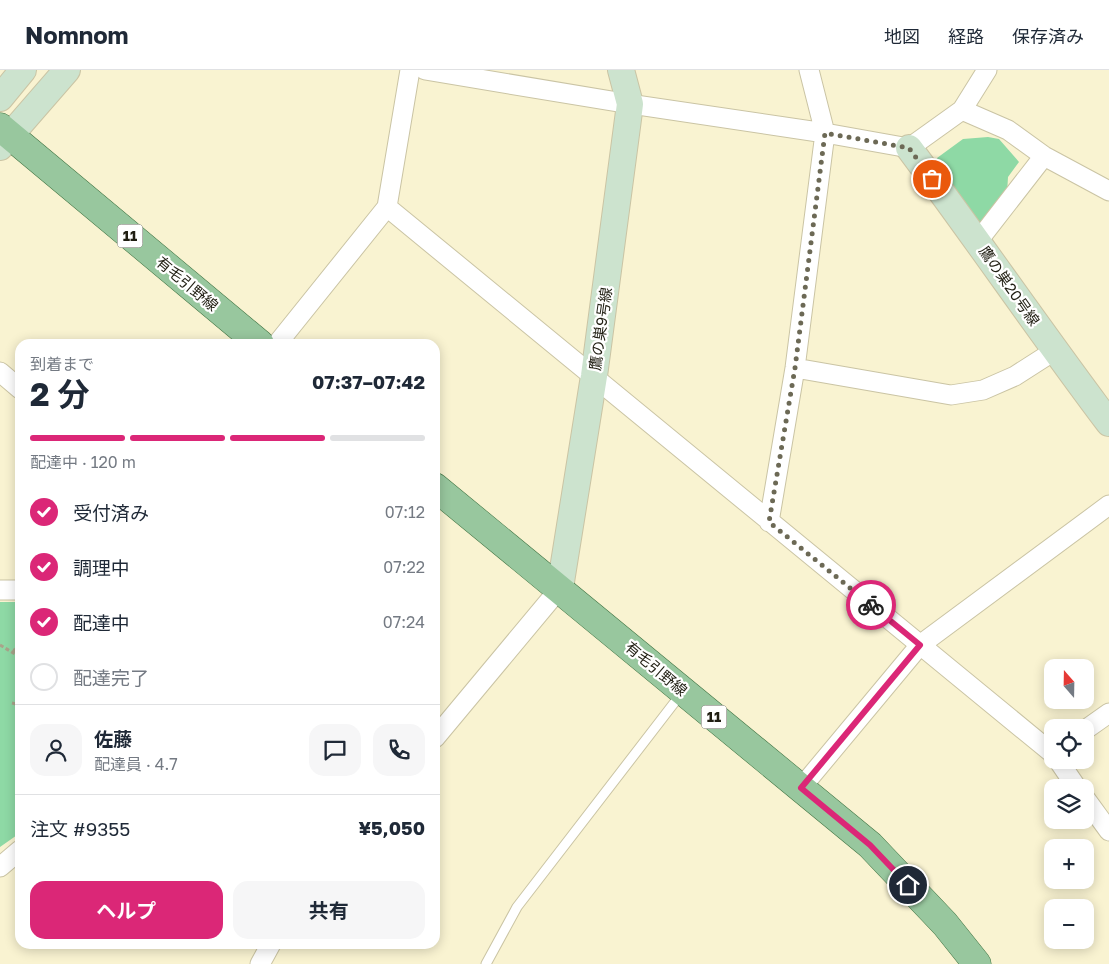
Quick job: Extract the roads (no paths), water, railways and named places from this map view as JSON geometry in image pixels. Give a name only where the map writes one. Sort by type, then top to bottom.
[{"type":"main road","name":"有毛引野線","points":[[3,137],[254,339]]},
{"type":"main road","name":"有毛引野線","points":[[440,491],[870,845],[945,924],[977,964]]},
{"type":"street","points":[[0,98],[23,70]]},
{"type":"street","points":[[3,137],[67,70]]},
{"type":"street","points":[[281,339],[386,208],[410,70]]},
{"type":"street","points":[[425,70],[909,148],[962,110],[987,70]]},
{"type":"street","name":"鷹の巣9号線","points":[[560,588],[594,376],[630,104],[621,70]]},
{"type":"street","points":[[769,522],[795,368],[825,133],[809,70]]},
{"type":"street","points":[[962,110],[1008,130],[1044,156],[1109,191]]},
{"type":"street","name":"鷹の巣20号線","points":[[909,148],[978,241],[1054,351],[1109,423]]},
{"type":"street","points":[[978,241],[1044,156]]},
{"type":"street","points":[[386,208],[594,376],[1044,746]]},
{"type":"street","points":[[795,368],[951,395],[983,390],[1015,376],[1054,351]]},
{"type":"street","points":[[0,372],[15,385]]},
{"type":"street","points":[[801,788],[920,645],[1109,505]]},
{"type":"street","points":[[440,729],[560,588]]},
{"type":"street","points":[[0,590],[15,590]]},
{"type":"street","points":[[1094,724],[1109,713]]},
{"type":"street","points":[[1094,810],[1109,831]]},
{"type":"street","points":[[0,867],[15,854]]},
{"type":"street","points":[[260,964],[268,949]]},
{"type":"lane","points":[[486,964],[517,907],[683,692]]}]
